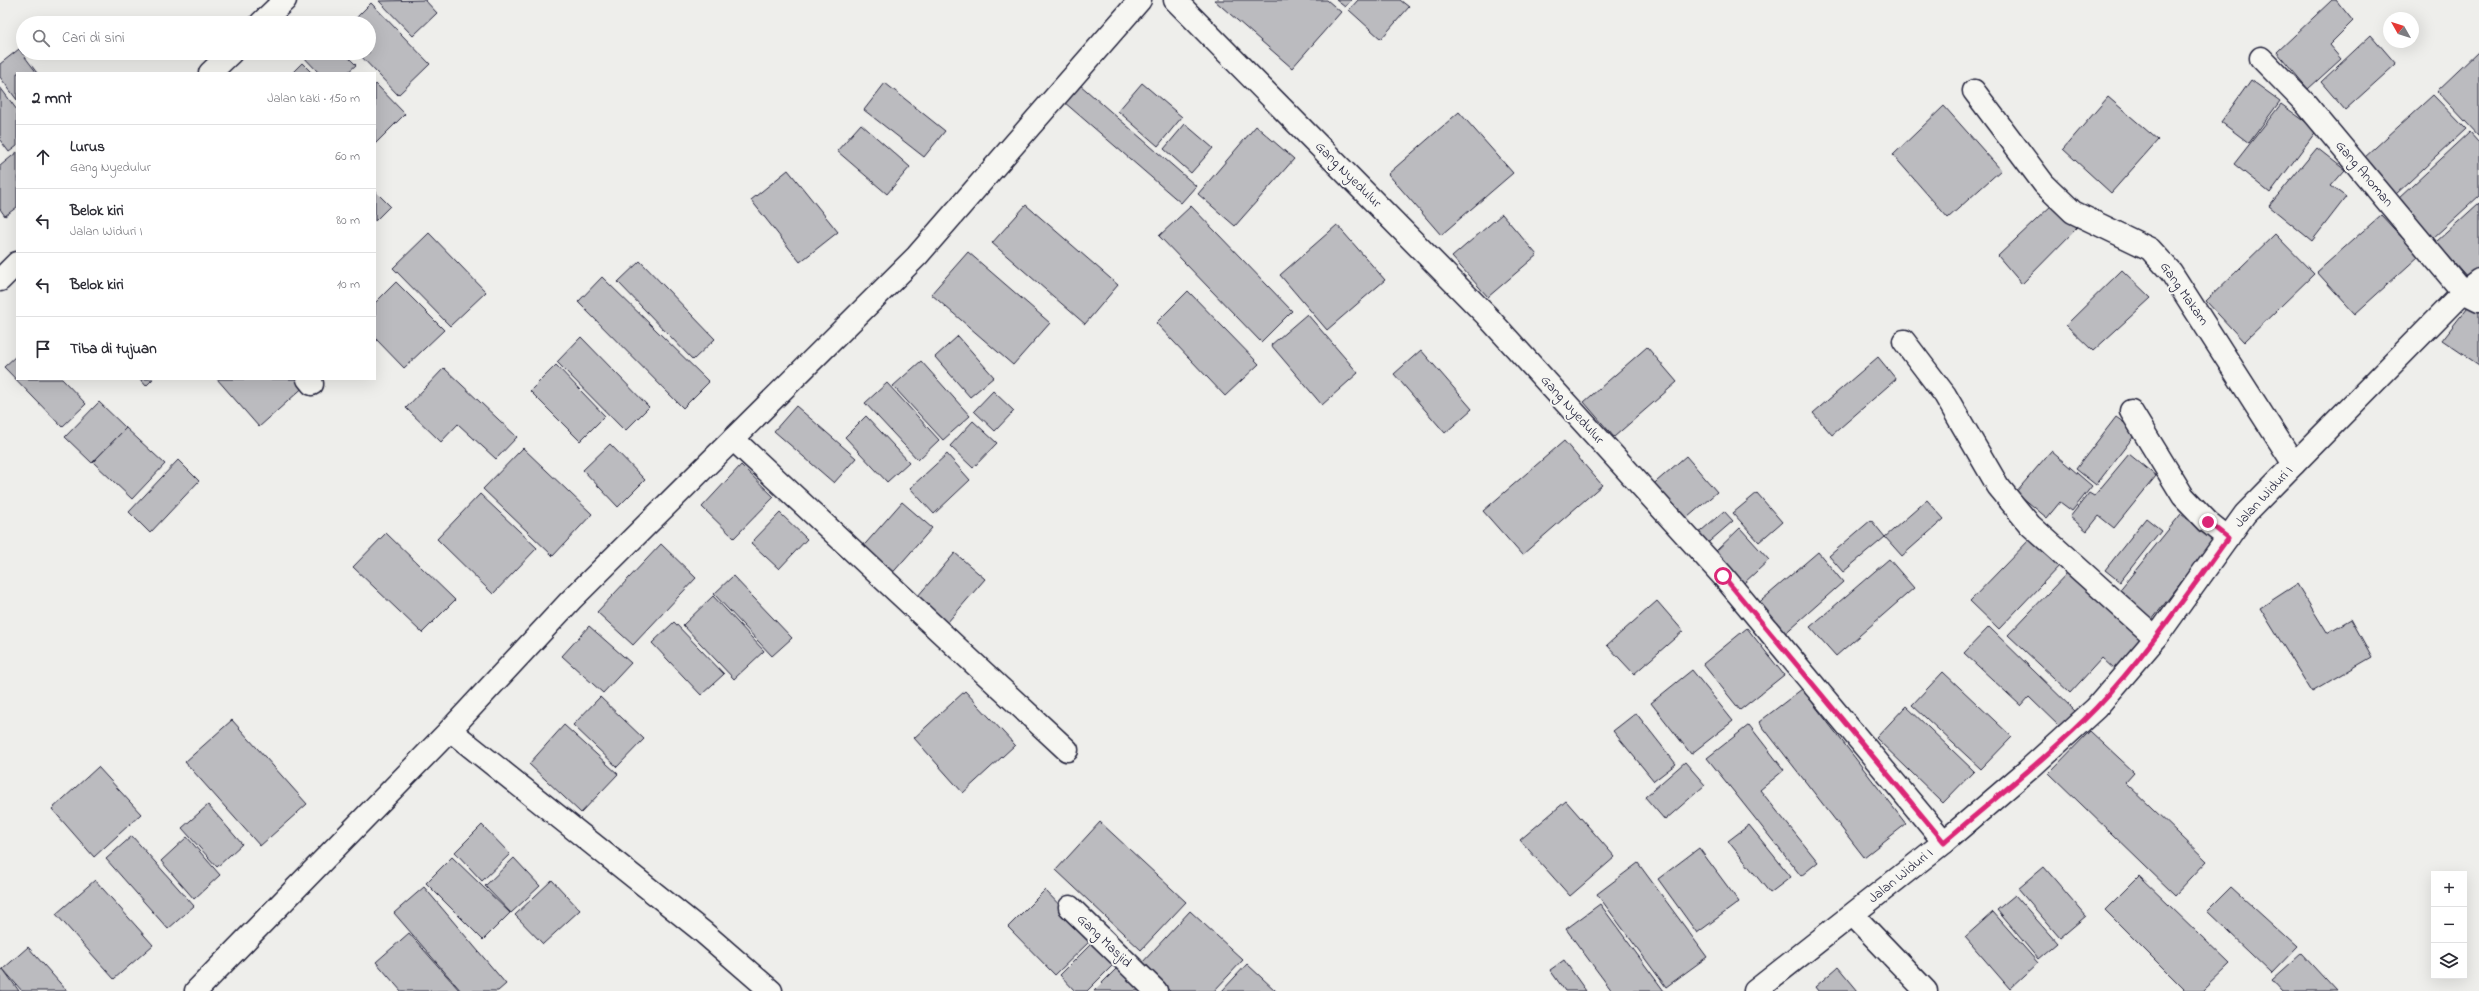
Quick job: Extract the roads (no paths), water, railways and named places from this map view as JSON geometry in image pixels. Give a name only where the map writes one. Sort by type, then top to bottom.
[{"type":"street","points":[[268,16],[284,0]]},
{"type":"street","points":[[196,991],[450,730],[571,600],[918,256],[1140,0]]},
{"type":"street","name":"Gang Nyedulur","points":[[1175,0],[1491,320],[1723,576],[1944,842]]},
{"type":"street","name":"Gang Anoman","points":[[2261,58],[2306,104],[2474,291]]},
{"type":"street","points":[[211,72],[224,60]]},
{"type":"street","name":"Gang Makam","points":[[1974,91],[2044,184],[2073,212],[2150,249],[2171,272],[2294,464]]},
{"type":"street","points":[[0,280],[16,264]]},
{"type":"street","name":"Jalan Widuri I","points":[[1755,991],[1944,842],[2028,770],[2096,708],[2156,638],[2245,514],[2294,464],[2474,291]]},
{"type":"street","points":[[1904,341],[1945,395],[1998,486],[2030,525],[2156,638]]},
{"type":"street","points":[[2131,411],[2184,496],[2208,522],[2228,538]]},
{"type":"street","points":[[733,439],[1067,750]]},
{"type":"street","points":[[450,730],[703,932],[772,991]]},
{"type":"street","name":"Gang Masjid","points":[[1070,907],[1156,991]]},
{"type":"street","points":[[1853,915],[1926,991]]}]
